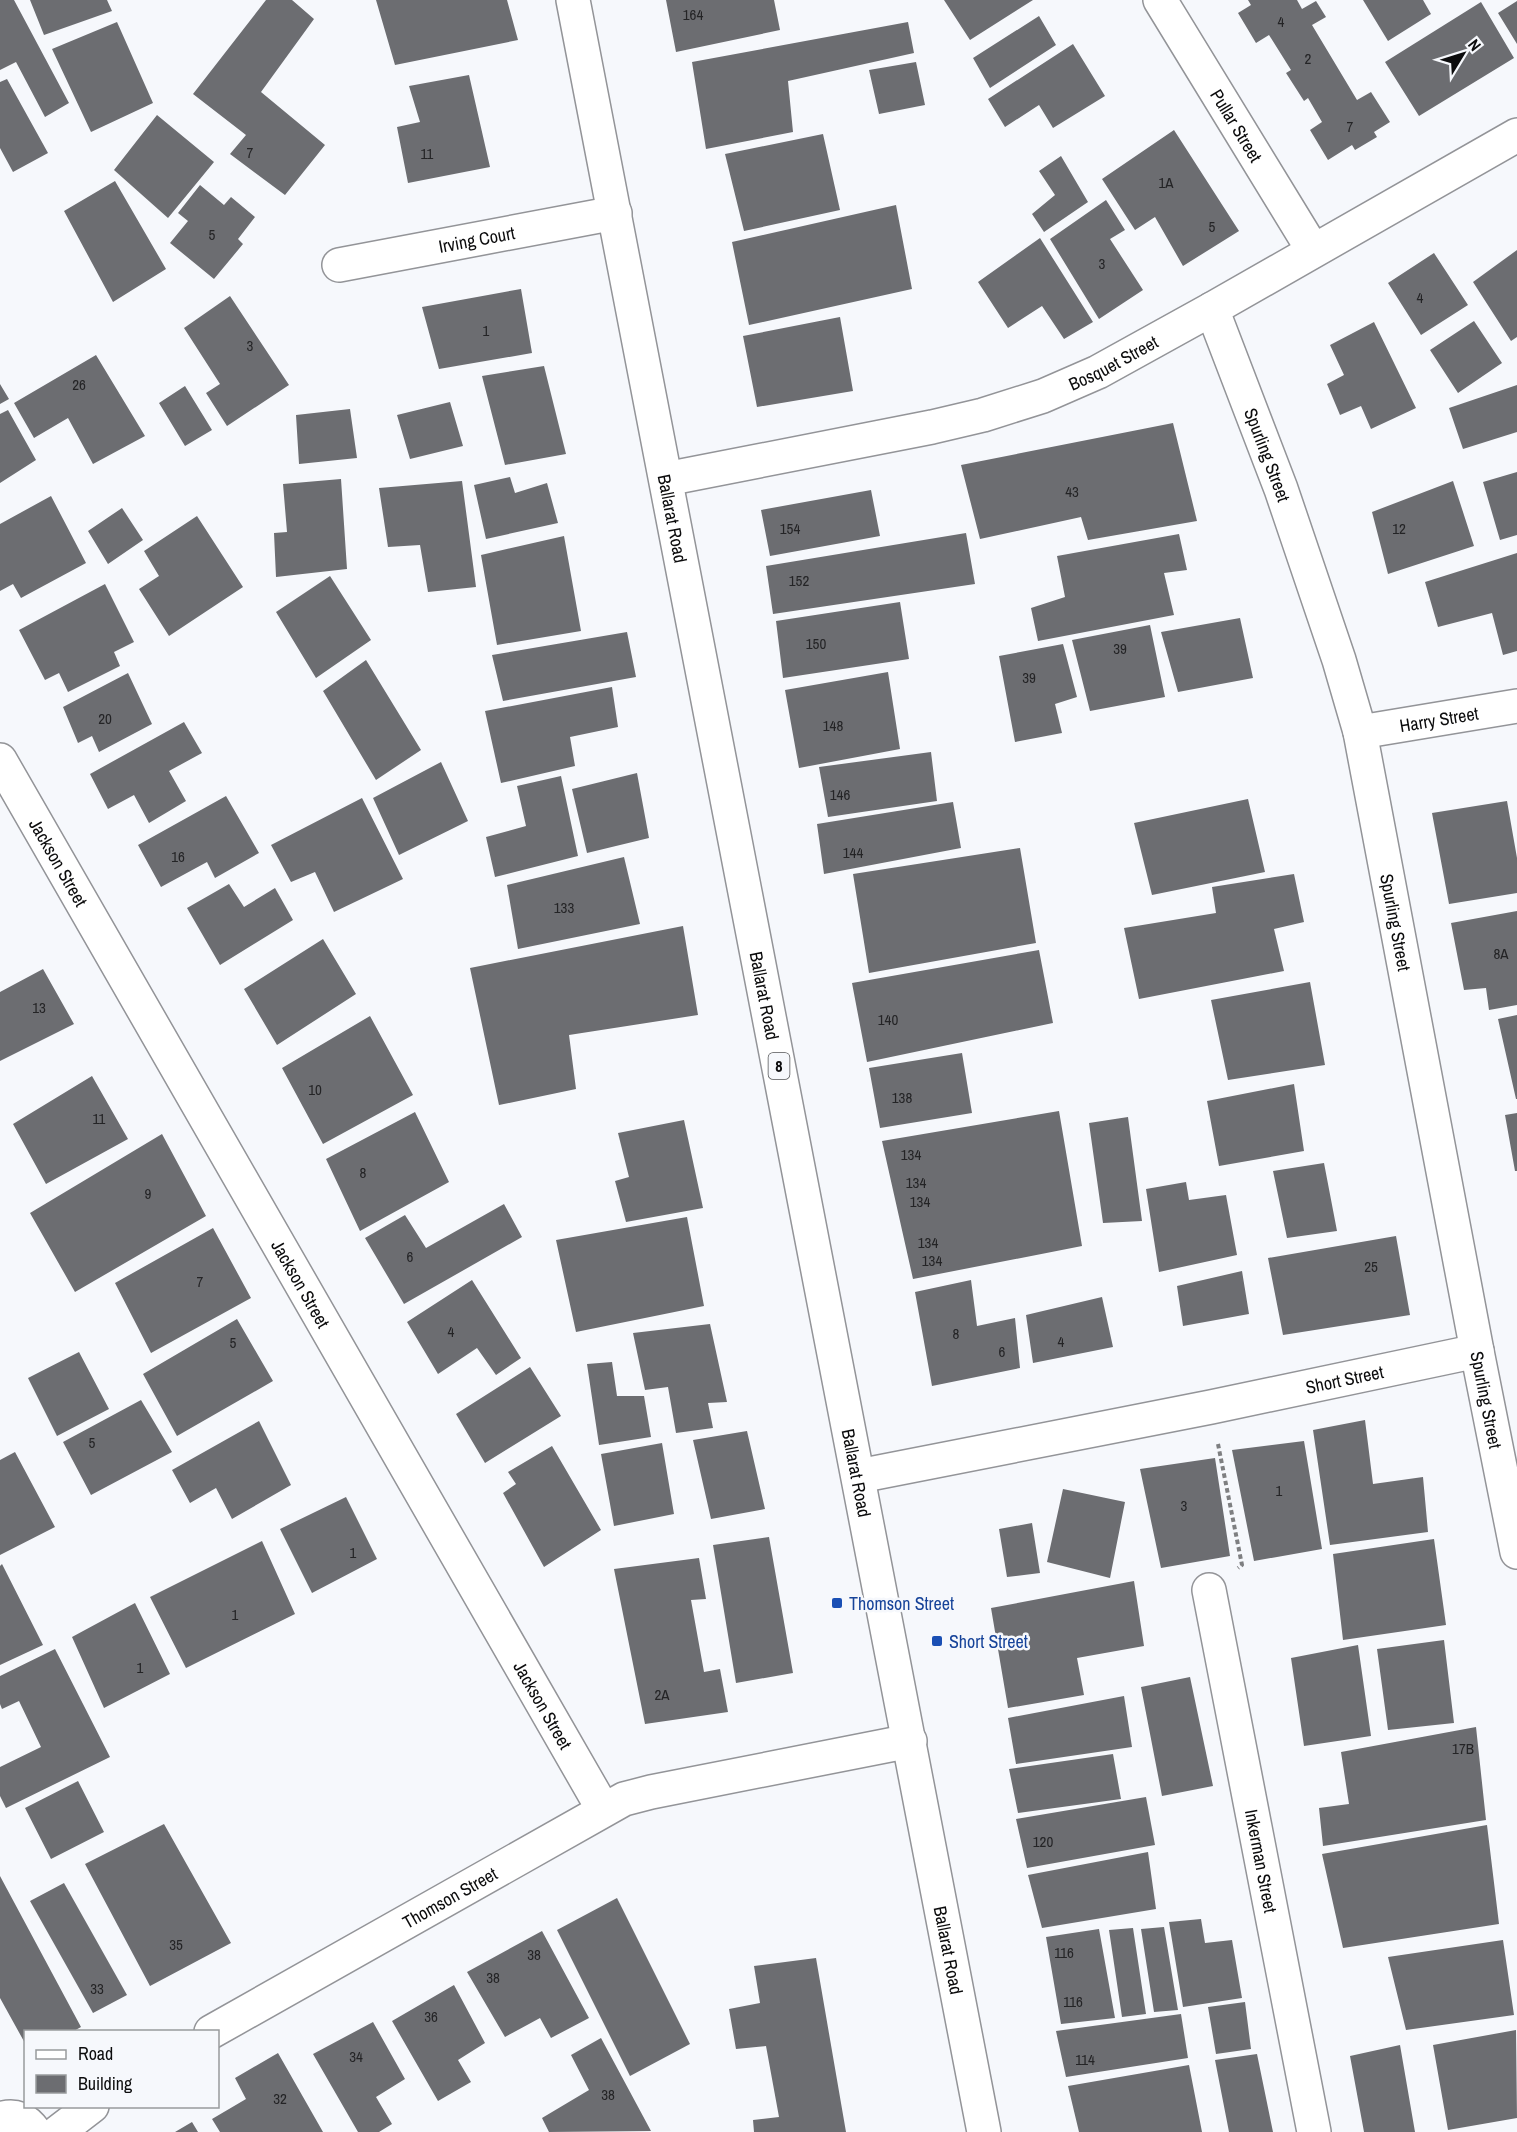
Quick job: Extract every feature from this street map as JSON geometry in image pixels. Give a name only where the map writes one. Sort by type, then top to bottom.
[{"type":"main road","name":"Ballarat Road","points":[[573,0],[984,2132]]},
{"type":"main road","name":"Pullar Street","points":[[1160,0],[1313,250]]},
{"type":"main road","name":"Bosquet Street","points":[[666,479],[932,427],[983,415],[1043,396],[1098,372],[1517,135]]},
{"type":"main road","name":"Irving Court","points":[[339,265],[615,213]]},
{"type":"main road","name":"Spurling Street","points":[[1212,309],[1281,489],[1339,660],[1360,732],[1517,1552]]},
{"type":"main road","name":"Harry Street","points":[[1360,732],[1517,706]]},
{"type":"main road","name":"Jackson Street","points":[[0,760],[603,1809]]},
{"type":"main road","name":"Short Street","points":[[859,1476],[1211,1407],[1477,1351]]},
{"type":"main road","name":"Inkerman Street","points":[[1209,1590],[1314,2132]]},
{"type":"main road","name":"Thomson Street","points":[[213,2030],[624,1799],[910,1742]]},
{"type":"main road","points":[[15,2117],[49,2108]]},
{"type":"main road","points":[[58,2132],[89,2108]]},
{"type":"path","points":[[1209,1590],[1242,1565],[1211,1407]]},
{"type":"building","points":[[0,0],[14,0],[69,103],[45,117],[16,62],[0,70]]},
{"type":"building","points":[[30,0],[107,0],[112,11],[44,35]]},
{"type":"building","points":[[266,0],[292,0],[314,19],[261,92],[325,145],[285,195],[230,154],[246,135],[193,94]]},
{"type":"building","points":[[376,0],[507,0],[518,40],[395,65]]},
{"type":"building","points":[[666,0],[774,0],[780,30],[676,52]]},
{"type":"building","points":[[944,0],[1033,0],[970,40]]},
{"type":"building","points":[[1248,0],[1297,0],[1302,9],[1316,1],[1326,17],[1312,25],[1357,100],[1371,92],[1390,122],[1374,132],[1377,137],[1355,150],[1352,145],[1328,160],[1310,130],[1322,122],[1308,98],[1304,101],[1286,73],[1291,70],[1269,35],[1256,43],[1238,13],[1251,5]]},
{"type":"building","points":[[1363,0],[1423,0],[1431,14],[1388,41]]},
{"type":"building","points":[[1517,1],[1517,44],[1498,13]]},
{"type":"building","points":[[1481,2],[1514,58],[1419,116],[1385,62]]},
{"type":"building","points":[[1039,16],[1056,45],[990,88],[973,58]]},
{"type":"building","points":[[117,22],[153,103],[91,132],[52,49]]},
{"type":"building","points":[[908,22],[914,53],[788,81],[793,132],[706,149],[692,62]]},
{"type":"building","points":[[1073,44],[1105,96],[1053,128],[1039,105],[1005,127],[988,99]]},
{"type":"building","points":[[916,62],[925,105],[879,114],[869,70]]},
{"type":"building","points":[[469,75],[490,167],[408,183],[397,127],[420,122],[409,86]]},
{"type":"building","points":[[7,79],[48,153],[13,172],[0,148],[0,82]]},
{"type":"building","points":[[157,115],[214,162],[168,218],[114,170]]},
{"type":"building","points":[[1174,130],[1239,231],[1183,266],[1155,217],[1135,230],[1102,179]]},
{"type":"building","points":[[823,134],[840,210],[744,231],[725,154]]},
{"type":"building","points":[[1061,156],[1088,202],[1044,232],[1032,214],[1055,195],[1039,171]]},
{"type":"building","points":[[115,181],[166,269],[113,302],[64,211]]},
{"type":"building","points":[[200,185],[224,205],[231,197],[255,217],[238,239],[243,244],[214,279],[170,243],[188,221],[178,213]]},
{"type":"building","points":[[1106,200],[1125,230],[1110,239],[1143,290],[1099,319],[1050,239]]},
{"type":"building","points":[[896,205],[912,289],[749,325],[732,242]]},
{"type":"building","points":[[1040,238],[1093,322],[1064,339],[1042,306],[1008,328],[978,282]]},
{"type":"building","points":[[1517,250],[1517,337],[1511,341],[1473,282]]},
{"type":"building","points":[[1434,253],[1468,305],[1421,335],[1388,283]]},
{"type":"building","points":[[521,289],[532,353],[439,369],[422,307]]},
{"type":"building","points":[[230,296],[289,385],[227,426],[206,393],[220,384],[184,328]]},
{"type":"building","points":[[840,317],[853,391],[757,407],[743,336]]},
{"type":"building","points":[[1474,321],[1502,363],[1458,393],[1430,350]]},
{"type":"building","points":[[1374,322],[1416,408],[1371,429],[1361,406],[1340,415],[1327,384],[1344,375],[1330,345]]},
{"type":"building","points":[[96,355],[145,436],[93,464],[68,418],[34,438],[14,403]]},
{"type":"building","points":[[544,366],[566,454],[505,465],[482,376]]},
{"type":"building","points":[[0,384],[9,399],[0,404]]},
{"type":"building","points":[[1517,385],[1517,432],[1463,449],[1449,408]]},
{"type":"building","points":[[185,386],[212,430],[185,446],[159,403]]},
{"type":"building","points":[[450,402],[463,446],[410,459],[397,415]]},
{"type":"building","points":[[350,409],[357,458],[299,464],[296,415]]},
{"type":"building","points":[[8,410],[36,460],[0,483],[0,414]]},
{"type":"building","points":[[1173,423],[1197,521],[1088,540],[1081,517],[980,539],[961,465]]},
{"type":"building","points":[[1517,472],[1517,535],[1500,540],[1483,482]]},
{"type":"building","points":[[510,477],[515,493],[547,483],[558,523],[486,539],[474,485]]},
{"type":"building","points":[[341,479],[347,569],[276,577],[274,533],[287,532],[283,484]]},
{"type":"building","points":[[462,481],[476,587],[428,592],[420,545],[388,547],[379,488]]},
{"type":"building","points":[[1453,481],[1474,546],[1388,574],[1372,512]]},
{"type":"building","points":[[871,490],[880,536],[770,556],[761,510]]},
{"type":"building","points":[[51,496],[86,563],[21,598],[13,584],[0,591],[0,524]]},
{"type":"building","points":[[122,508],[143,540],[108,564],[88,531]]},
{"type":"building","points":[[197,516],[243,587],[169,636],[139,589],[159,576],[144,551]]},
{"type":"building","points":[[966,533],[975,584],[773,614],[766,566]]},
{"type":"building","points":[[1179,534],[1187,570],[1164,573],[1174,615],[1038,641],[1031,608],[1065,597],[1057,556]]},
{"type":"building","points":[[564,536],[581,631],[497,645],[481,555]]},
{"type":"building","points":[[1517,553],[1517,651],[1503,655],[1492,613],[1438,627],[1425,582]]},
{"type":"building","points":[[330,576],[371,640],[316,678],[276,612]]},
{"type":"building","points":[[105,584],[134,642],[114,652],[120,666],[68,692],[59,673],[45,680],[19,630]]},
{"type":"building","points":[[900,602],[909,659],[783,678],[776,621]]},
{"type":"building","points":[[1240,618],[1253,678],[1178,692],[1161,632]]},
{"type":"building","points":[[1150,625],[1165,697],[1090,711],[1072,640]]},
{"type":"building","points":[[627,632],[636,677],[503,701],[492,655]]},
{"type":"building","points":[[1063,644],[1077,697],[1055,704],[1062,733],[1015,742],[999,656]]},
{"type":"building","points":[[366,660],[421,750],[376,780],[323,691]]},
{"type":"building","points":[[888,672],[900,749],[799,768],[785,690]]},
{"type":"building","points":[[128,673],[152,724],[99,752],[92,736],[78,743],[63,707]]},
{"type":"building","points":[[612,687],[618,727],[570,737],[575,766],[501,783],[485,711]]},
{"type":"building","points":[[184,722],[202,753],[169,771],[186,801],[149,823],[134,795],[108,809],[90,774]]},
{"type":"building","points":[[931,752],[937,801],[828,817],[819,767]]},
{"type":"building","points":[[441,762],[468,821],[399,855],[373,798]]},
{"type":"building","points":[[637,773],[649,838],[587,853],[572,789]]},
{"type":"building","points":[[561,776],[578,856],[495,877],[486,837],[526,826],[517,786]]},
{"type":"building","points":[[226,796],[259,853],[215,878],[207,862],[161,887],[138,845]]},
{"type":"building","points":[[362,798],[403,879],[334,912],[315,872],[291,882],[271,845]]},
{"type":"building","points":[[1248,799],[1265,872],[1152,895],[1134,823]]},
{"type":"building","points":[[1507,801],[1517,858],[1517,893],[1449,904],[1432,813]]},
{"type":"building","points":[[953,802],[961,848],[824,874],[817,824]]},
{"type":"building","points":[[1020,848],[1036,943],[869,973],[853,874]]},
{"type":"building","points":[[624,857],[640,924],[518,949],[507,885]]},
{"type":"building","points":[[1294,874],[1304,922],[1274,929],[1284,971],[1139,999],[1124,928],[1216,913],[1212,887]]},
{"type":"building","points":[[229,884],[244,907],[275,888],[293,920],[220,965],[187,908]]},
{"type":"building","points":[[1517,911],[1517,1005],[1489,1010],[1486,988],[1464,990],[1451,923]]},
{"type":"building","points":[[683,926],[698,1015],[569,1035],[576,1089],[499,1105],[470,968]]},
{"type":"building","points":[[323,939],[356,994],[277,1045],[244,989]]},
{"type":"building","points":[[1039,950],[1053,1023],[867,1062],[852,983]]},
{"type":"building","points":[[43,969],[74,1024],[0,1061],[0,992]]},
{"type":"building","points":[[1310,982],[1325,1065],[1228,1080],[1211,1000]]},
{"type":"building","points":[[1517,1015],[1517,1099],[1516,1099],[1498,1019]]},
{"type":"building","points":[[370,1016],[413,1095],[323,1144],[282,1068]]},
{"type":"building","points":[[962,1053],[972,1113],[880,1128],[869,1068]]},
{"type":"building","points":[[92,1076],[128,1139],[46,1184],[13,1124]]},
{"type":"building","points":[[1294,1084],[1304,1151],[1219,1166],[1207,1101]]},
{"type":"building","points":[[1059,1111],[1082,1246],[913,1279],[882,1141]]},
{"type":"building","points":[[415,1112],[449,1182],[360,1231],[326,1159]]},
{"type":"building","points":[[1517,1113],[1517,1171],[1515,1171],[1505,1115]]},
{"type":"building","points":[[1128,1117],[1142,1221],[1103,1223],[1089,1123]]},
{"type":"building","points":[[684,1120],[703,1208],[626,1222],[615,1181],[629,1177],[618,1133]]},
{"type":"building","points":[[162,1134],[206,1216],[75,1292],[30,1213]]},
{"type":"building","points":[[1324,1163],[1337,1231],[1287,1238],[1273,1171]]},
{"type":"building","points":[[1186,1182],[1189,1200],[1226,1195],[1237,1255],[1159,1272],[1146,1189]]},
{"type":"building","points":[[504,1204],[522,1237],[404,1304],[365,1238],[405,1215],[426,1248]]},
{"type":"building","points":[[687,1217],[704,1306],[576,1332],[556,1240]]},
{"type":"building","points":[[213,1228],[251,1298],[151,1353],[115,1283]]},
{"type":"building","points":[[1396,1236],[1410,1315],[1283,1335],[1268,1258]]},
{"type":"building","points":[[1242,1271],[1249,1314],[1183,1326],[1177,1286]]},
{"type":"building","points":[[472,1280],[521,1358],[496,1375],[477,1348],[438,1374],[407,1322]]},
{"type":"building","points":[[971,1280],[977,1326],[1015,1318],[1020,1368],[932,1386],[915,1292]]},
{"type":"building","points":[[1102,1297],[1113,1347],[1033,1363],[1026,1315]]},
{"type":"building","points":[[237,1319],[273,1381],[177,1436],[143,1374]]},
{"type":"building","points":[[710,1324],[727,1402],[708,1403],[713,1428],[676,1433],[668,1387],[645,1390],[633,1333]]},
{"type":"building","points":[[79,1352],[109,1409],[57,1436],[28,1378]]},
{"type":"building","points":[[612,1362],[617,1396],[644,1396],[651,1437],[599,1445],[587,1364]]},
{"type":"building","points":[[530,1367],[561,1416],[485,1463],[456,1414]]},
{"type":"building","points":[[141,1400],[172,1452],[91,1495],[63,1442]]},
{"type":"building","points":[[1365,1420],[1373,1484],[1423,1477],[1428,1532],[1330,1545],[1313,1430]]},
{"type":"building","points":[[259,1421],[291,1485],[232,1519],[216,1488],[190,1503],[172,1470]]},
{"type":"building","points":[[747,1431],[765,1509],[711,1519],[693,1440]]},
{"type":"building","points":[[1304,1441],[1322,1549],[1254,1561],[1232,1450]]},
{"type":"building","points":[[662,1443],[674,1514],[614,1526],[601,1454]]},
{"type":"building","points":[[552,1446],[601,1530],[544,1567],[503,1493],[516,1484],[508,1472]]},
{"type":"building","points":[[15,1452],[55,1527],[0,1555],[0,1460]]},
{"type":"building","points":[[1215,1458],[1230,1556],[1161,1568],[1140,1469]]},
{"type":"building","points":[[1063,1489],[1125,1502],[1110,1578],[1047,1562]]},
{"type":"building","points":[[346,1497],[377,1559],[312,1593],[280,1529]]},
{"type":"building","points":[[1032,1523],[1040,1573],[1007,1577],[999,1529]]},
{"type":"building","points":[[769,1537],[793,1673],[736,1683],[713,1545]]},
{"type":"building","points":[[1434,1539],[1446,1625],[1343,1640],[1333,1554]]},
{"type":"building","points":[[262,1541],[295,1614],[186,1668],[150,1597]]},
{"type":"building","points":[[699,1558],[706,1599],[691,1600],[704,1672],[720,1669],[728,1712],[645,1724],[614,1569]]},
{"type":"building","points":[[2,1564],[43,1645],[0,1665],[0,1566]]},
{"type":"building","points":[[1134,1581],[1144,1646],[1077,1658],[1084,1695],[1008,1708],[991,1608]]},
{"type":"building","points":[[135,1603],[170,1674],[104,1708],[72,1637]]},
{"type":"building","points":[[1444,1640],[1454,1723],[1388,1730],[1377,1649]]},
{"type":"building","points":[[1358,1645],[1371,1736],[1304,1746],[1291,1658]]},
{"type":"building","points":[[55,1649],[110,1757],[6,1808],[0,1796],[0,1767],[41,1747],[19,1701],[2,1709],[0,1676]]},
{"type":"building","points":[[1190,1677],[1213,1786],[1162,1796],[1141,1687]]},
{"type":"building","points":[[1124,1696],[1132,1747],[1016,1764],[1008,1718]]},
{"type":"building","points":[[1476,1727],[1486,1820],[1323,1846],[1319,1808],[1349,1804],[1341,1752]]},
{"type":"building","points":[[1113,1754],[1121,1799],[1018,1813],[1009,1769]]},
{"type":"building","points":[[78,1781],[104,1832],[51,1859],[25,1808]]},
{"type":"building","points":[[1146,1797],[1155,1845],[1027,1868],[1016,1819]]},
{"type":"building","points":[[164,1824],[231,1943],[150,1986],[85,1864]]},
{"type":"building","points":[[1487,1825],[1499,1924],[1343,1948],[1322,1854]]},
{"type":"building","points":[[1148,1852],[1156,1909],[1042,1928],[1028,1875]]},
{"type":"building","points":[[0,1876],[81,2027],[76,2030],[24,2030],[24,2041],[0,1998]]},
{"type":"building","points":[[64,1883],[127,1995],[93,2013],[30,1901]]},
{"type":"building","points":[[617,1898],[690,2044],[630,2076],[557,1930]]},
{"type":"building","points":[[1201,1919],[1205,1943],[1232,1940],[1242,1998],[1183,2007],[1169,1922]]},
{"type":"building","points":[[1164,1927],[1178,2010],[1154,2012],[1141,1929]]},
{"type":"building","points":[[1133,1928],[1146,2014],[1122,2017],[1109,1930]]},
{"type":"building","points":[[1099,1929],[1115,2018],[1061,2024],[1046,1937]]},
{"type":"building","points":[[542,1931],[589,2018],[551,2038],[540,2018],[505,2037],[467,1972]]},
{"type":"building","points":[[1503,1940],[1514,2015],[1406,2030],[1388,1957]]},
{"type":"building","points":[[816,1958],[846,2132],[754,2132],[753,2120],[779,2117],[766,2046],[736,2049],[729,2009],[760,2003],[754,1966]]},
{"type":"building","points":[[454,1985],[485,2043],[458,2060],[471,2082],[438,2101],[392,2021]]},
{"type":"building","points":[[1245,2002],[1251,2049],[1216,2054],[1208,2007]]},
{"type":"building","points":[[1181,2014],[1188,2058],[1066,2077],[1056,2031]]},
{"type":"building","points":[[373,2022],[405,2079],[376,2097],[392,2124],[379,2132],[358,2132],[313,2054]]},
{"type":"building","points":[[1516,2030],[1517,2118],[1448,2130],[1433,2045]]},
{"type":"building","points":[[601,2038],[651,2131],[549,2132],[542,2118],[589,2090],[571,2055]]},
{"type":"building","points":[[1400,2045],[1415,2132],[1364,2132],[1350,2056]]},
{"type":"building","points":[[278,2053],[323,2132],[220,2132],[212,2119],[246,2099],[235,2078]]},
{"type":"building","points":[[1257,2054],[1273,2132],[1229,2132],[1215,2060]]},
{"type":"building","points":[[1189,2065],[1202,2132],[1079,2132],[1068,2086]]},
{"type":"building","points":[[192,2122],[198,2132],[175,2132]]},
{"type":"place","name":"Thomson Street","points":[[837,1603]]},
{"type":"place","name":"Short Street","points":[[937,1641]]}]
